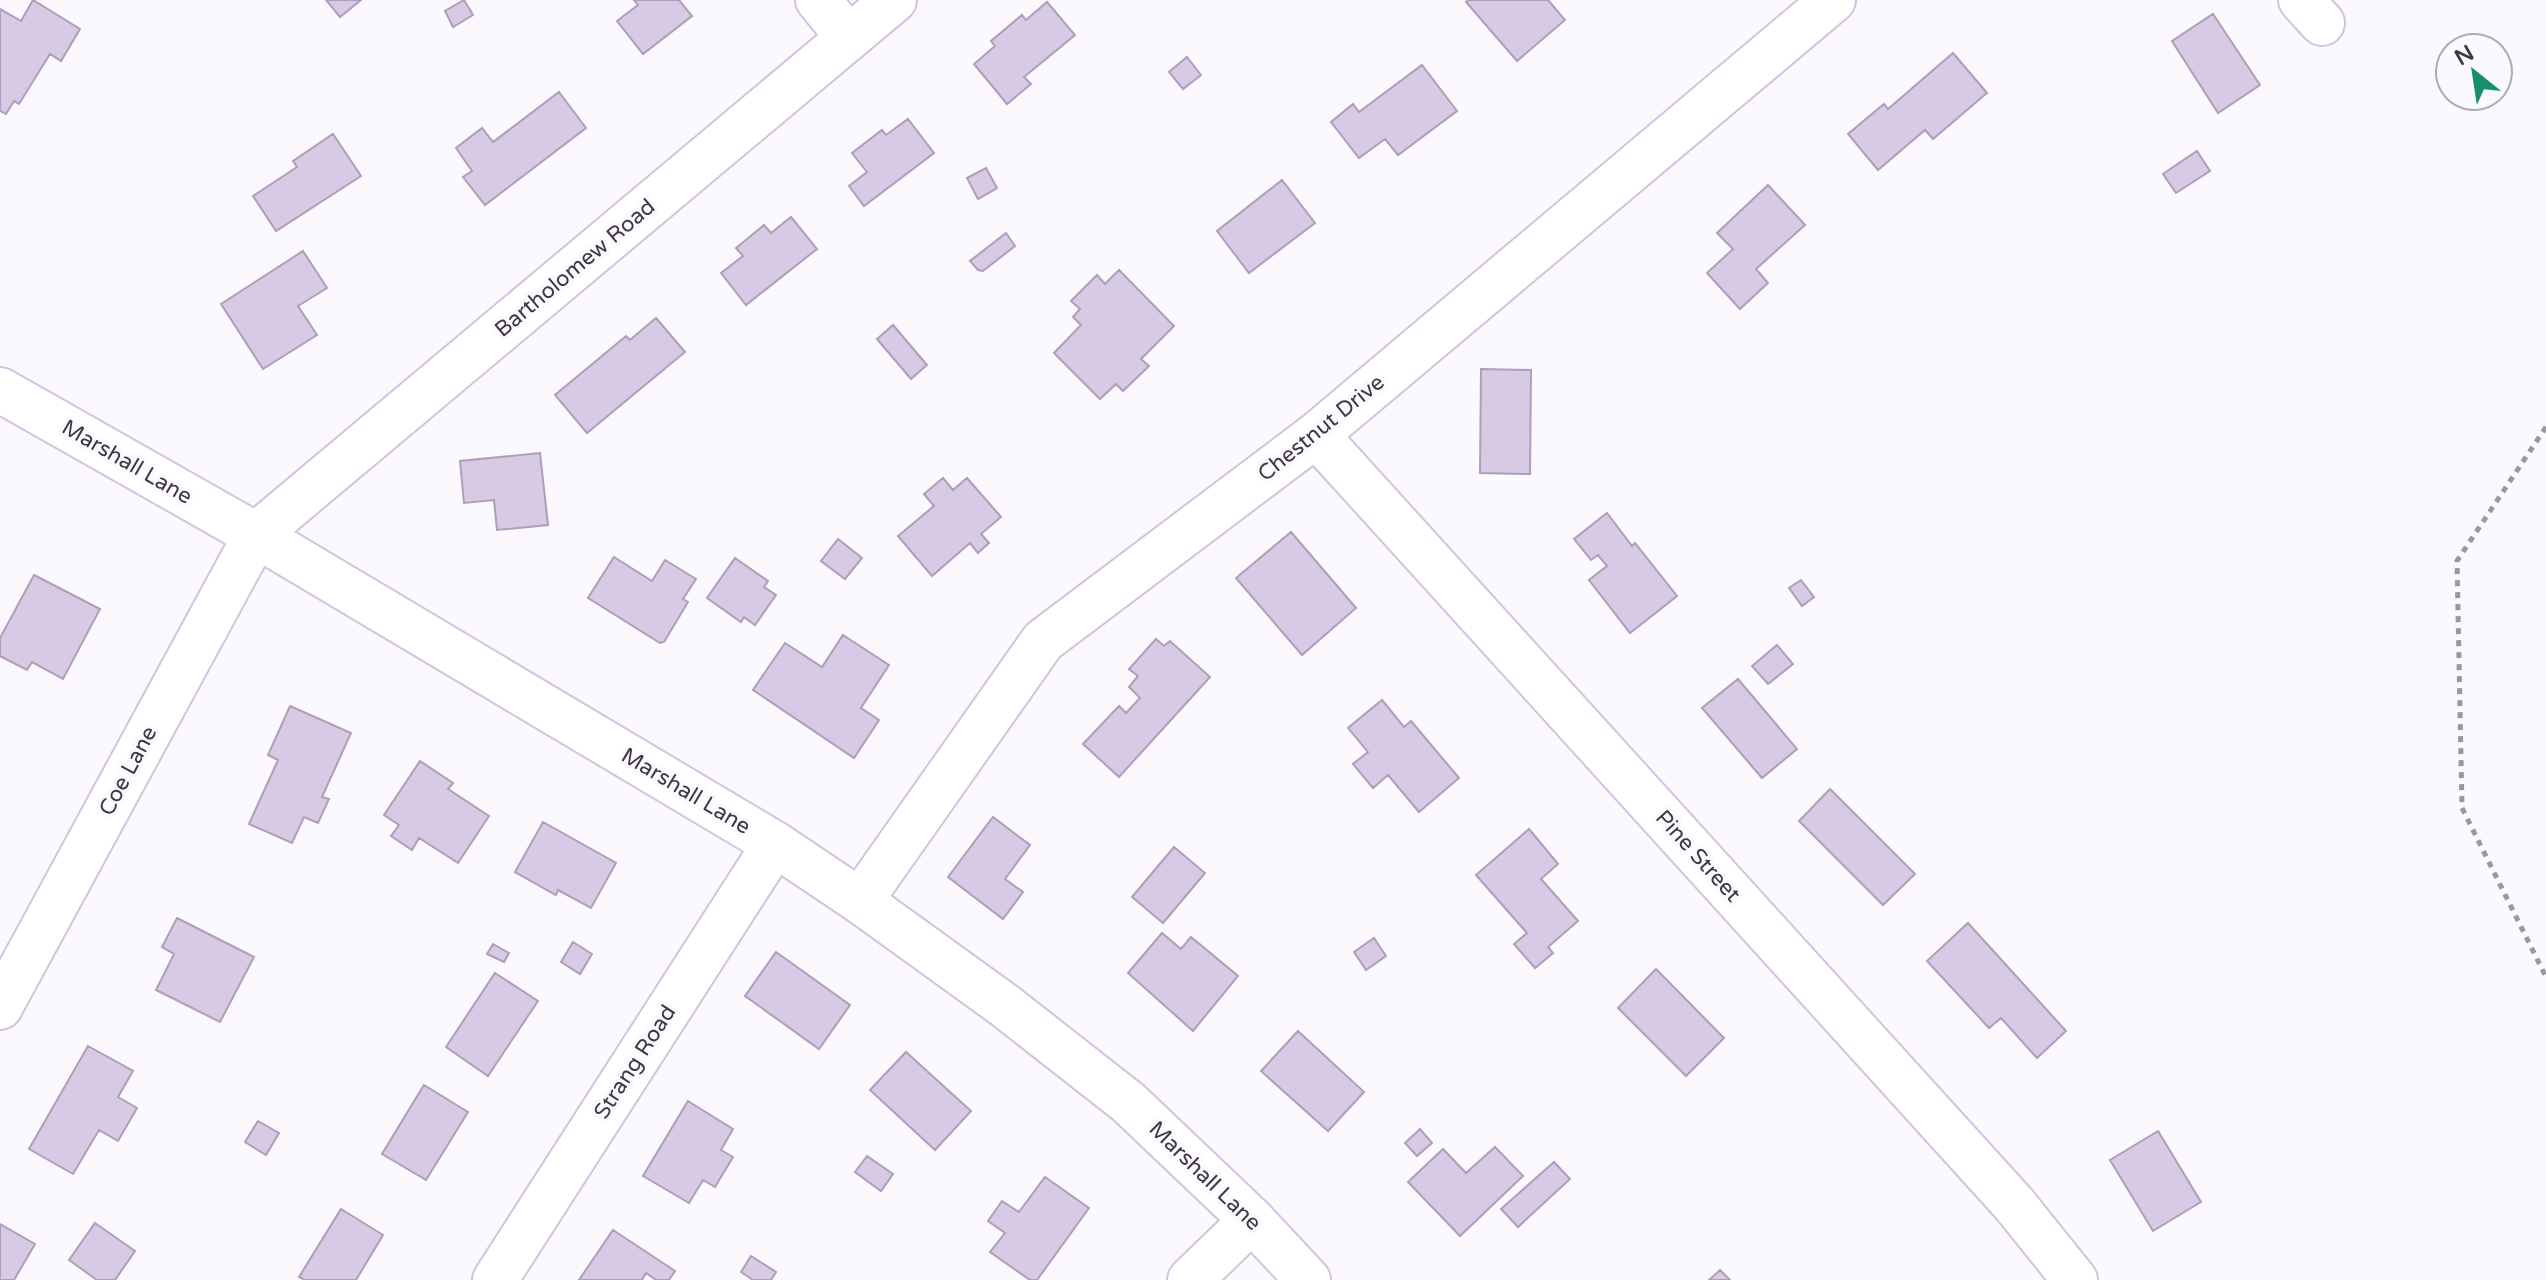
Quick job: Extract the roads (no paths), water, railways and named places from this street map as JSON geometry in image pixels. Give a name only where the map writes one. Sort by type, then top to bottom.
[{"type":"street","points":[[818,0],[848,37]]},
{"type":"street","name":"Bartholomew Road","points":[[256,535],[894,0]]},
{"type":"street","name":"Chestnut Drive","points":[[860,901],[1043,641],[1316,435],[1833,0]]},
{"type":"street","name":"Marshall Lane","points":[[0,390],[256,535],[775,844],[860,901],[1004,1005],[1129,1103],[1252,1220],[1308,1280]]},
{"type":"street","name":"Pine Street","points":[[1316,435],[2003,1192],[2075,1280]]},
{"type":"street","name":"Coe Lane","points":[[0,1007],[256,535]]},
{"type":"street","name":"Strang Road","points":[[495,1280],[775,844]]},
{"type":"street","points":[[1190,1280],[1252,1220]]}]
